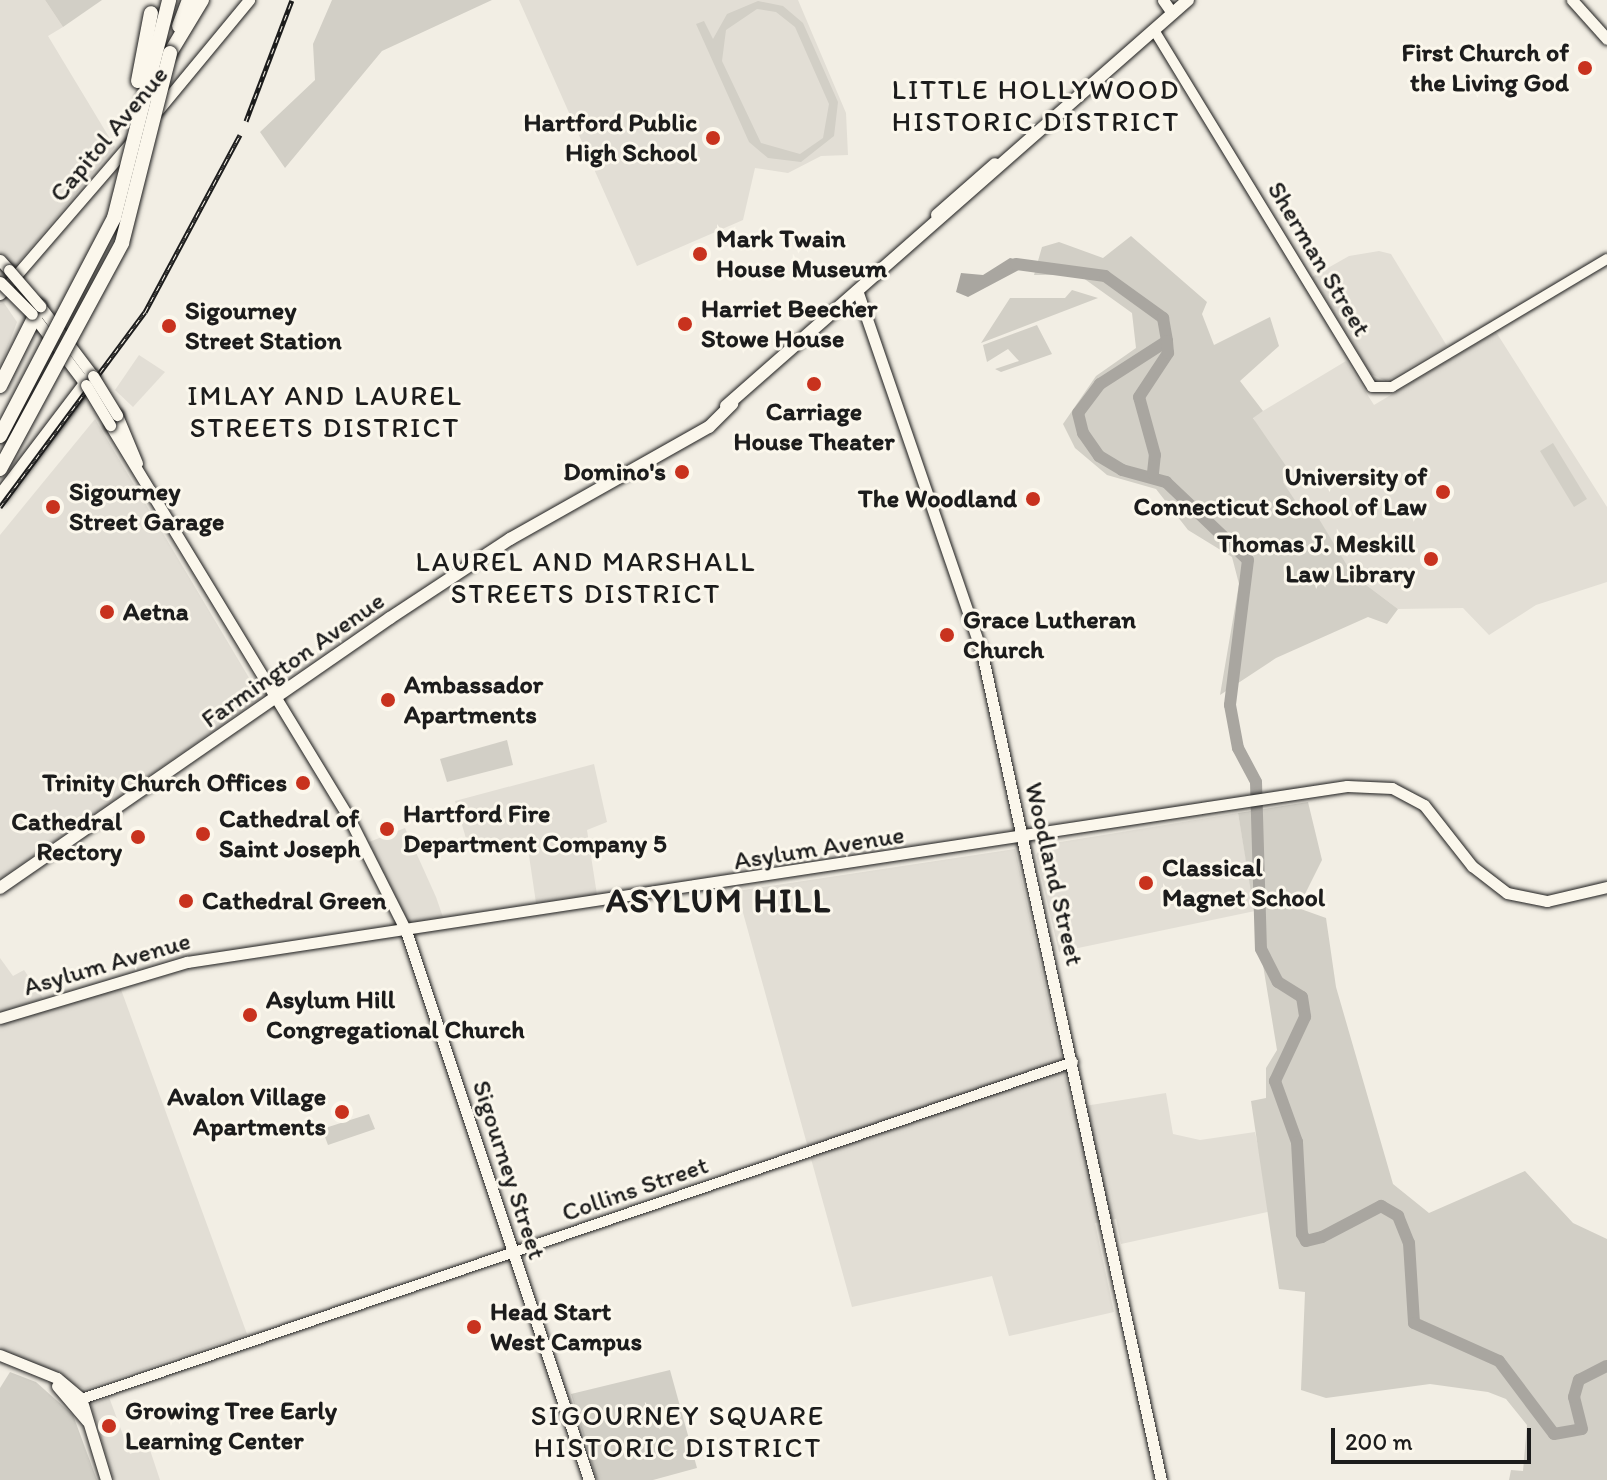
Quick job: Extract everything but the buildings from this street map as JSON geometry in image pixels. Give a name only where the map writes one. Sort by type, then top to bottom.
[{"type":"highway","points":[[109,231],[154,0]]},
{"type":"highway","points":[[0,436],[109,231],[169,0]]},
{"type":"highway","points":[[0,469],[70,350],[126,235],[170,53],[189,0]]},
{"type":"highway","points":[[170,53],[202,0]]},
{"type":"highway","points":[[0,386],[36,310]]},
{"type":"highway","points":[[0,497],[90,380]]},
{"type":"main road","name":"Capitol Avenue","points":[[0,294],[249,0]]},
{"type":"main road","points":[[1163,0],[1172,13]]},
{"type":"main road","name":"Farmington Avenue","points":[[0,888],[273,698],[510,539],[699,429],[732,404],[857,290],[1188,0]]},
{"type":"main road","points":[[1572,0],[1607,39]]},
{"type":"main road","name":"Sigourney Street","points":[[0,260],[90,380],[273,698],[364,844],[406,931],[589,1480]]},
{"type":"main road","name":"Sigourney Street","points":[[0,282],[36,310]]},
{"type":"main road","name":"Woodland Street","points":[[857,290],[969,607],[1073,1062],[1161,1480]]},
{"type":"main road","name":"Asylum Avenue","points":[[0,1018],[150,969],[1357,785],[1392,788],[1434,812],[1472,866],[1507,893],[1547,901],[1607,887]]},
{"type":"main road","points":[[0,1355],[45,1375],[77,1400],[89,1422],[106,1480]]},
{"type":"main road","points":[[0,1362],[18,1365]]},
{"type":"street","name":"Sherman Street","points":[[1154,30],[1372,387],[1388,389],[1607,259]]},
{"type":"street","name":"Collins Street","points":[[77,1400],[1073,1062]]},
{"type":"shaded area","points":[[0,0],[45,0],[63,27],[48,36],[115,147],[13,269],[0,255]]},
{"type":"shaded area","points":[[45,0],[102,0],[63,27]]},
{"type":"shaded area","points":[[332,0],[492,0],[382,51],[285,168],[260,132],[315,80],[313,44]]},
{"type":"shaded area","name":"Hartford Public High School","points":[[519,0],[798,0],[846,113],[848,155],[821,156],[788,173],[755,168],[743,220],[637,266]]},
{"type":"shaded area","points":[[758,1],[783,6],[803,23],[838,102],[834,136],[801,162],[768,158],[749,142],[696,24],[704,21],[713,39],[727,14]],"holes":[[[757,9],[776,12],[795,27],[829,104],[823,138],[800,154],[761,143],[722,61],[726,30]]]},
{"type":"shaded area","points":[[1131,236],[1207,302],[1202,314],[1214,345],[1270,317],[1279,346],[1240,381],[1263,411],[1253,418],[1286,466],[1283,482],[1306,517],[1319,519],[1353,575],[1398,609],[1387,624],[1368,617],[1276,658],[1220,695],[1239,584],[1232,557],[1188,530],[1156,489],[1107,475],[1075,448],[1063,424],[1096,376],[1136,348],[1132,313],[1079,275],[1034,275],[1042,247],[1059,242],[1103,258]]},
{"type":"shaded area","points":[[1379,251],[1391,254],[1447,346],[1386,381],[1371,374],[1312,277],[1349,256]]},
{"type":"shaded area","points":[[1010,258],[1032,263],[968,297],[956,292],[961,273],[983,275]]},
{"type":"shaded area","points":[[1072,290],[1098,298],[981,343],[1010,298],[1065,298]]},
{"type":"shaded area","points":[[4,303],[17,322],[0,368],[0,304]]},
{"type":"shaded area","points":[[1037,325],[1052,354],[1001,372],[995,369],[1019,361],[1008,349],[987,362],[983,345]]},
{"type":"shaded area","name":"University of Connecticut School of Law","points":[[1496,332],[1607,507],[1607,582],[1536,605],[1489,635],[1463,608],[1398,609],[1353,575],[1319,520],[1306,518],[1283,482],[1253,417],[1346,361],[1374,405]]},
{"type":"shaded area","points":[[139,355],[165,372],[133,407],[115,390]]},
{"type":"shaded area","name":"Aetna","points":[[95,419],[261,698],[0,879],[0,535]]},
{"type":"shaded area","points":[[1553,443],[1587,499],[1574,507],[1540,451]]},
{"type":"shaded area","points":[[507,740],[513,765],[447,782],[440,759]]},
{"type":"shaded area","points":[[594,764],[607,822],[587,830],[597,895],[536,903],[527,842],[470,852],[455,801]]},
{"type":"shaded area","points":[[1308,802],[1322,860],[1298,908],[1326,918],[1336,987],[1393,1184],[1429,1213],[1525,1171],[1573,1223],[1607,1239],[1607,1480],[1509,1480],[1511,1470],[1523,1471],[1527,1425],[1506,1399],[1488,1392],[1430,1384],[1326,1398],[1301,1390],[1305,1292],[1279,1289],[1251,1101],[1266,1098],[1266,1068],[1277,1050],[1238,813]]},
{"type":"shaded area","name":"Classical Magnet School","points":[[1238,813],[1255,911],[1059,952],[1036,855],[1042,845]]},
{"type":"shaded area","points":[[405,828],[444,920],[408,923],[369,842]]},
{"type":"shaded area","points":[[1015,849],[1072,1108],[1166,1093],[1173,1134],[1200,1140],[1255,1132],[1272,1211],[1121,1244],[1116,1219],[1095,1223],[1114,1312],[1009,1336],[992,1276],[852,1307],[737,891]]},
{"type":"shaded area","points":[[0,958],[13,976],[24,970],[43,998],[0,1013]]},
{"type":"shaded area","points":[[119,984],[247,1334],[85,1389],[0,1352],[0,1024]]},
{"type":"shaded area","points":[[369,1114],[375,1129],[328,1145],[322,1129]]},
{"type":"shaded area","points":[[670,1370],[697,1468],[653,1480],[597,1480],[571,1394]]},
{"type":"shaded area","points":[[10,1372],[36,1382],[73,1415],[97,1480],[0,1480],[0,1388]]},
{"type":"shaded area","name":"Growing Tree Early Learning Center","points":[[109,1397],[130,1454],[149,1447],[160,1480],[114,1480],[91,1405]]},
{"type":"waterway","points":[[1016,264],[1105,276],[1163,318],[1167,341],[1100,384],[1078,413],[1083,433],[1099,456],[1122,470],[1166,482],[1248,560],[1230,705],[1238,748],[1256,782],[1261,949],[1278,982],[1302,997],[1305,1017],[1275,1081],[1297,1142],[1302,1234],[1306,1241],[1322,1237],[1381,1206],[1398,1216],[1409,1243],[1414,1323],[1499,1361],[1554,1434],[1582,1429],[1574,1397],[1579,1380],[1607,1366]]},
{"type":"waterway","points":[[1153,473],[1155,455],[1139,397],[1168,353],[1167,341]]},
{"type":"railway","points":[[246,121],[292,0]]},
{"type":"railway","points":[[0,507],[145,312],[240,135]]},
{"type":"place","name":"First Church of the Living God","points":[[1585,68]]},
{"type":"place","name":"Hartford Public High School","points":[[713,138]]},
{"type":"place","name":"Mark Twain House Museum","points":[[700,254]]},
{"type":"place","name":"Harriet Beecher Stowe House","points":[[685,324]]},
{"type":"place","name":"Sigourney Street Station","points":[[169,326]]},
{"type":"place","name":"Carriage House Theater","points":[[814,384]]},
{"type":"place","name":"Domino's","points":[[682,472]]},
{"type":"place","name":"University of Connecticut School of Law","points":[[1443,492]]},
{"type":"place","name":"The Woodland","points":[[1033,499]]},
{"type":"place","name":"Sigourney Street Garage","points":[[53,507]]},
{"type":"place","name":"Thomas J. Meskill Law Library","points":[[1431,559]]},
{"type":"place","name":"Aetna","points":[[107,612]]},
{"type":"place","name":"Grace Lutheran Church","points":[[947,635]]},
{"type":"place","name":"Ambassador Apartments","points":[[388,700]]},
{"type":"place","name":"Trinity Church Offices","points":[[303,783]]},
{"type":"place","name":"Hartford Fire Department Company 5","points":[[387,829]]},
{"type":"place","name":"Cathedral of Saint Joseph","points":[[203,834]]},
{"type":"place","name":"Cathedral Rectory","points":[[138,837]]},
{"type":"place","name":"Classical Magnet School","points":[[1146,883]]},
{"type":"place","name":"Cathedral Green","points":[[186,901]]},
{"type":"place","name":"Asylum Hill Congregational Church","points":[[250,1015]]},
{"type":"place","name":"Avalon Village Apartments","points":[[342,1112]]},
{"type":"place","name":"Head Start West Campus","points":[[474,1327]]},
{"type":"place","name":"Growing Tree Early Learning Center","points":[[109,1426]]},
{"type":"district","name":"LITTLE HOLLYWOOD HISTORIC DISTRICT","points":[[1036,105]]},
{"type":"district","name":"IMLAY AND LAUREL STREETS DISTRICT","points":[[325,411]]},
{"type":"district","name":"LAUREL AND MARSHALL STREETS DISTRICT","points":[[586,577]]},
{"type":"district","name":"ASYLUM HILL","points":[[719,901]]},
{"type":"district","name":"SIGOURNEY SQUARE HISTORIC DISTRICT","points":[[678,1431]]}]
